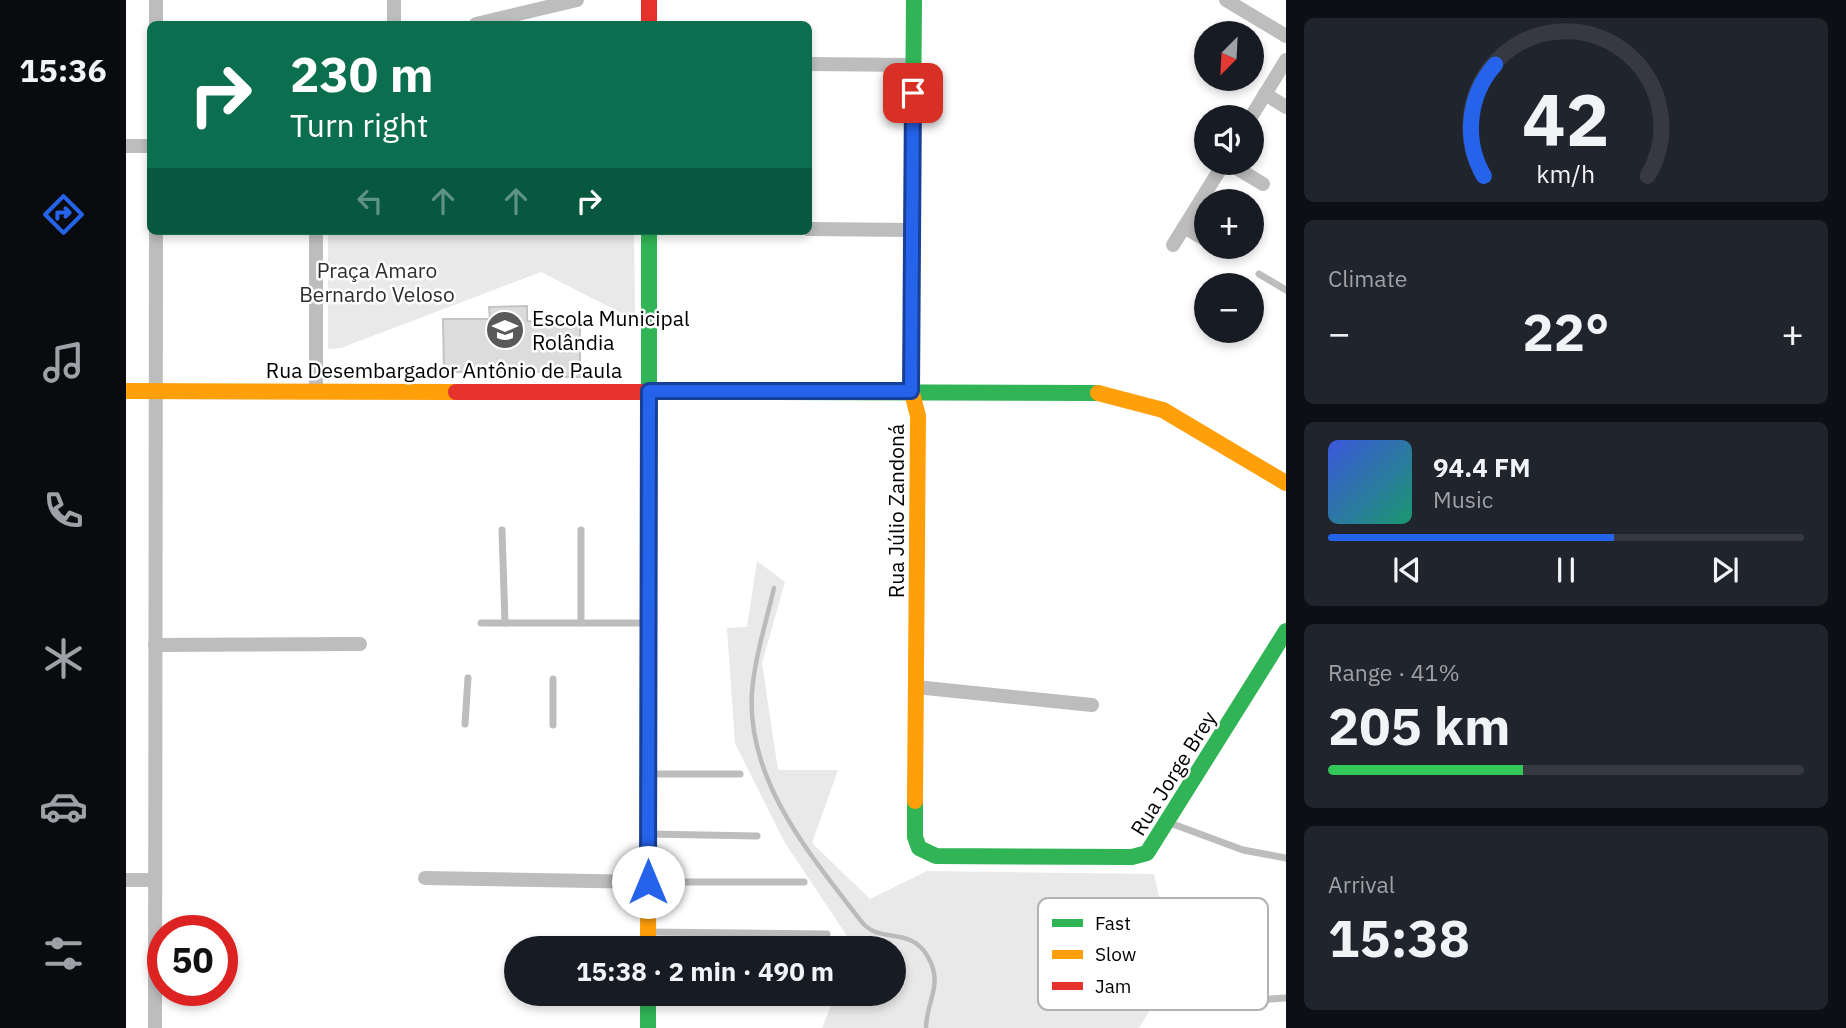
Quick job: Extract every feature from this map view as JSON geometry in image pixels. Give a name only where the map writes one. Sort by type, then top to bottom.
[{"type":"main road","points":[[649,0],[649,21]]},
{"type":"main road","name":"Rua Júlio Zandoná","points":[[914,0],[911,391],[918,416],[915,837],[924,852]]},
{"type":"main road","points":[[648,936],[649,235]]},
{"type":"main road","name":"Rua Desembargador Antônio de Paula","points":[[126,391],[1086,391],[1124,396],[1163,410],[1286,483]]},
{"type":"main road","name":"Rua Jorge Brey","points":[[924,852],[936,856],[1140,857],[1153,848],[1286,631]]},
{"type":"main road","points":[[648,1006],[648,1028]]},
{"type":"street","points":[[156,0],[156,21]]},
{"type":"street","points":[[394,0],[394,21]]},
{"type":"street","points":[[489,21],[577,0]]},
{"type":"street","points":[[1226,0],[1286,36]]},
{"type":"street","points":[[1258,105],[1286,60]]},
{"type":"street","points":[[812,64],[914,65]]},
{"type":"street","points":[[1265,94],[1286,107]]},
{"type":"street","points":[[126,146],[147,146]]},
{"type":"street","points":[[1173,246],[1218,175]]},
{"type":"street","points":[[1247,175],[1263,184]]},
{"type":"street","points":[[1184,228],[1194,233]]},
{"type":"street","points":[[812,229],[912,230]]},
{"type":"street","points":[[155,1028],[156,235]]},
{"type":"street","points":[[316,235],[316,391]]},
{"type":"street","points":[[155,645],[360,644]]},
{"type":"street","points":[[916,687],[1092,705]]},
{"type":"street","points":[[425,878],[648,882]]},
{"type":"street","points":[[126,880],[155,880]]},
{"type":"lane","points":[[1264,277],[1286,290]]},
{"type":"lane","points":[[502,530],[505,623]]},
{"type":"lane","points":[[581,530],[581,623]]},
{"type":"lane","points":[[481,623],[649,623]]},
{"type":"lane","points":[[465,723],[468,678]]},
{"type":"lane","points":[[553,679],[553,725]]},
{"type":"lane","points":[[648,774],[740,774]]},
{"type":"lane","points":[[1168,822],[1243,850],[1286,858]]},
{"type":"lane","points":[[648,834],[757,836]]},
{"type":"lane","points":[[648,882],[804,882]]},
{"type":"lane","points":[[767,936],[827,934]]},
{"type":"lane","points":[[1268,999],[1286,998]]},
{"type":"green space","name":"Praça Amaro Bernardo Veloso","points":[[328,235],[634,235],[635,313],[621,313],[541,272],[341,348],[328,349]]},
{"type":"green space","points":[[757,561],[785,582],[762,663],[778,770],[838,770],[812,843],[870,899],[927,871],[1154,874],[1160,898],[1038,898],[1038,1010],[1150,1010],[1139,1028],[822,1028],[831,1006],[906,1006],[906,936],[847,936],[785,843],[735,743],[727,628],[747,627]]},
{"type":"building","points":[[527,306],[527,321],[580,322],[580,377],[544,377],[544,372],[444,372],[443,319],[490,319],[489,307]]},
{"type":"waterway","points":[[774,588],[753,679],[753,724],[759,756],[771,786],[803,843],[861,921],[877,932],[912,941],[921,947],[928,957],[933,967],[934,985],[926,1028]]},
{"type":"traffic: fast","points":[[911,389],[914,0]]},
{"type":"traffic: fast","points":[[649,235],[649,561]]},
{"type":"traffic: fast","points":[[769,392],[1098,393]]},
{"type":"traffic: fast","points":[[915,801],[915,837],[919,848],[936,856],[1132,857],[1147,853],[1286,631]]},
{"type":"traffic: fast","points":[[648,1006],[648,1028]]},
{"type":"traffic: slow","points":[[911,389],[918,416],[915,801]]},
{"type":"traffic: slow","points":[[126,391],[456,392]]},
{"type":"traffic: slow","points":[[1098,393],[1163,410],[1286,483]]},
{"type":"traffic: slow","points":[[648,936],[649,561]]},
{"type":"traffic: jam","points":[[649,0],[649,21]]},
{"type":"traffic: jam","points":[[456,392],[769,392]]},
{"type":"place","name":"Escola Municipal Rolândia","points":[[505,330]]},
{"type":"route","points":[[648,882],[649,391],[911,391],[913,93]]}]
